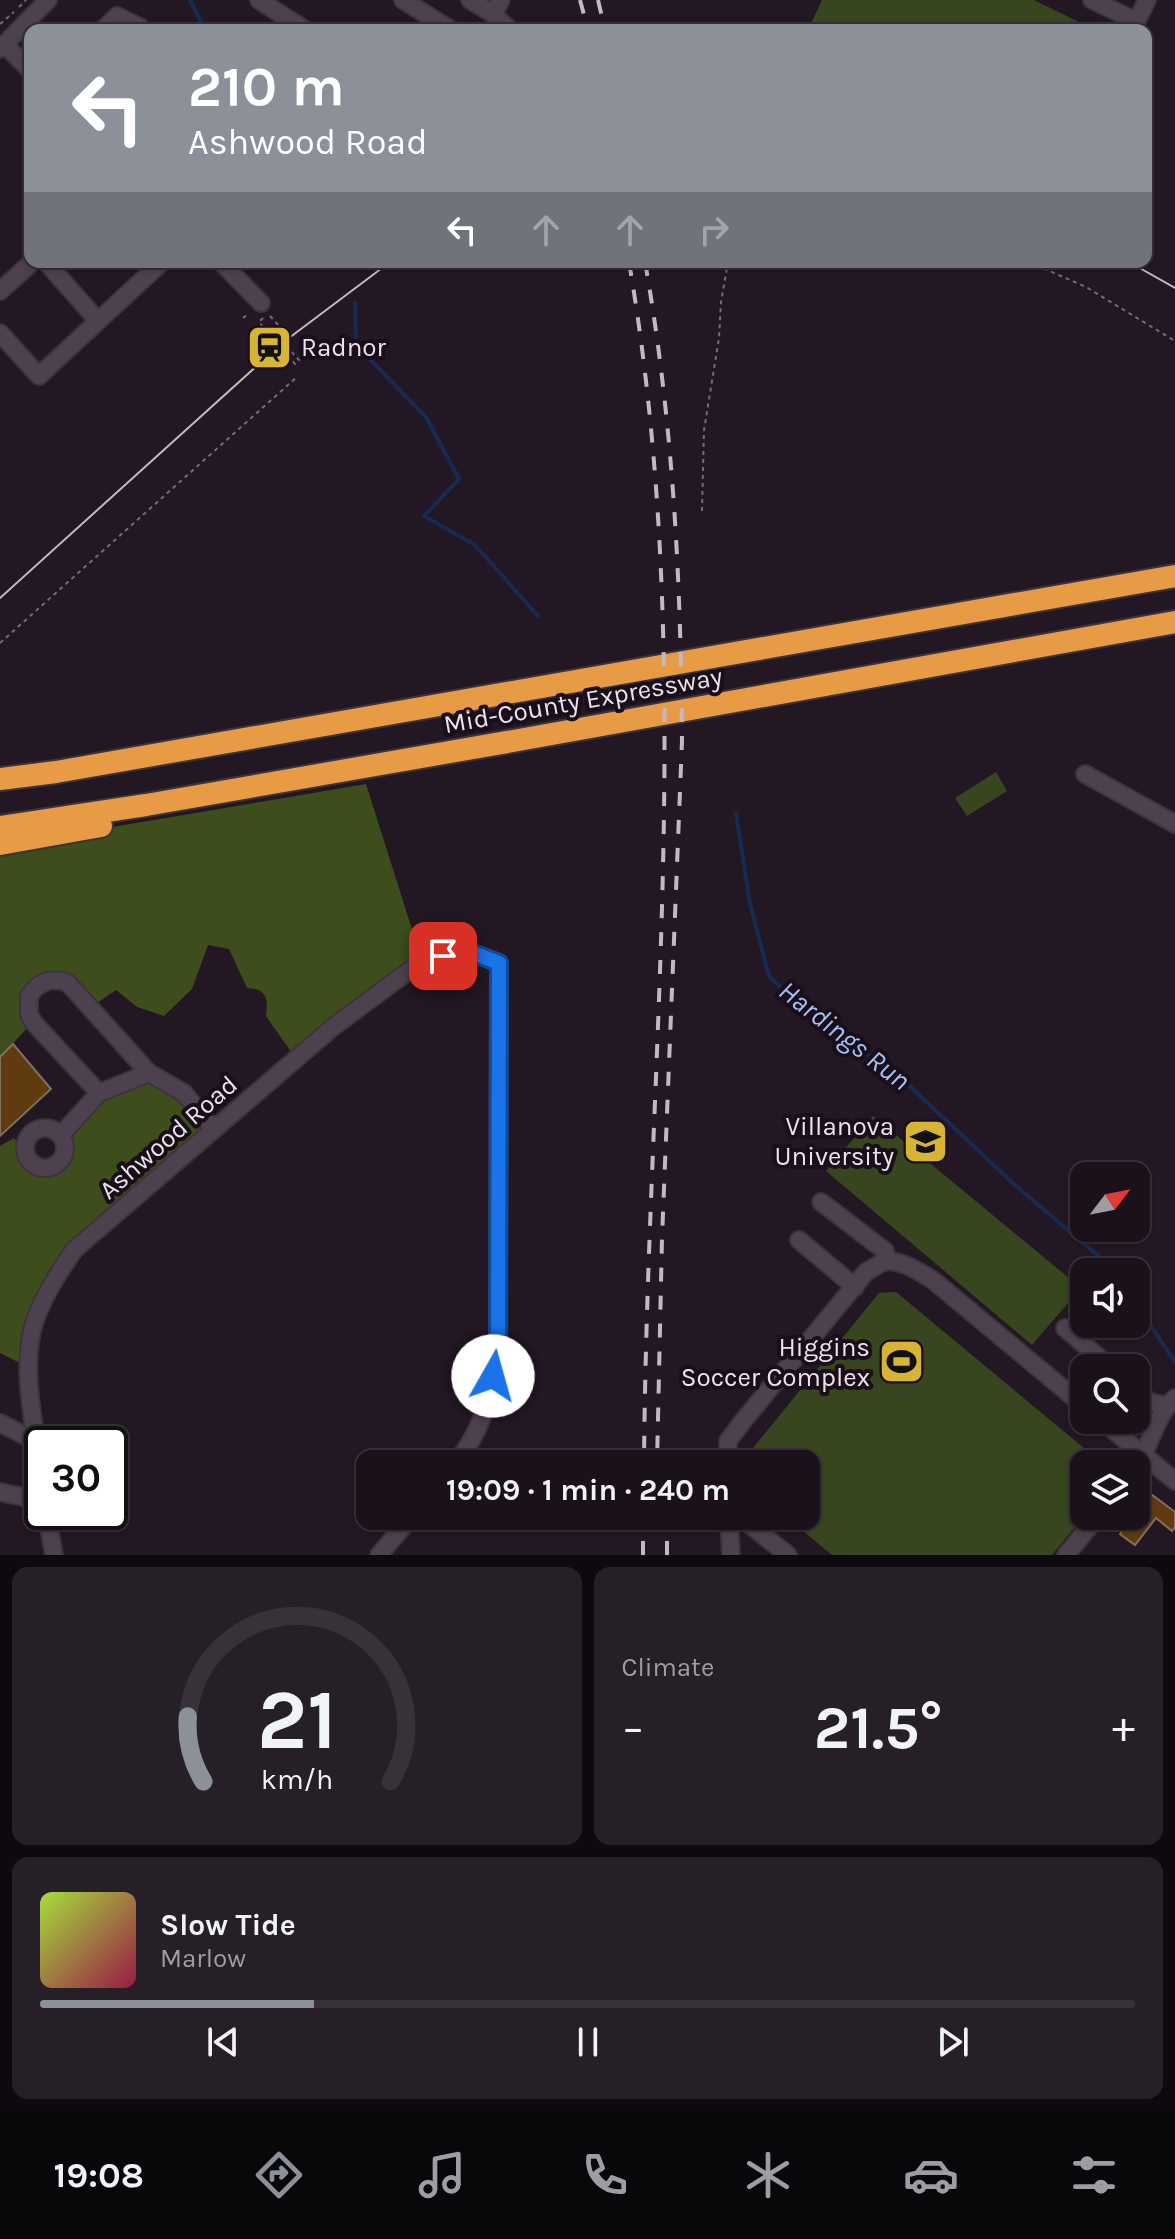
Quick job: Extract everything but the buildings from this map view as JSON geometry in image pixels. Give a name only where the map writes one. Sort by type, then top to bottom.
[{"type":"highway","name":"Mid-County Expressway","points":[[0,779],[177,751],[1175,576]]},
{"type":"highway","name":"Mid-County Expressway","points":[[0,827],[1175,622]]},
{"type":"highway","points":[[0,844],[163,811],[225,790]]},
{"type":"street","points":[[25,24],[48,0]]},
{"type":"street","points":[[259,0],[296,24]]},
{"type":"street","points":[[403,0],[441,24]]},
{"type":"street","points":[[470,0],[497,7]]},
{"type":"street","points":[[1092,0],[1131,24]]},
{"type":"street","points":[[1135,24],[1147,0]]},
{"type":"street","points":[[109,24],[117,16],[134,24]]},
{"type":"street","points":[[24,25],[2,47],[24,65]]},
{"type":"street","points":[[0,291],[25,268]]},
{"type":"street","points":[[51,268],[98,321]]},
{"type":"street","points":[[0,333],[39,376],[155,268]]},
{"type":"street","points":[[226,268],[263,309]]},
{"type":"street","points":[[1085,774],[1175,824]]},
{"type":"street","name":"Ashwood Road","points":[[35,1426],[28,1367],[34,1323],[47,1291],[74,1250],[333,1027],[422,961],[465,950],[499,963],[498,1354],[488,1399],[473,1443],[467,1450]]},
{"type":"street","points":[[99,1093],[33,1022],[29,1014],[29,996],[42,982],[68,983],[149,1073],[184,1093],[213,1129]]},
{"type":"street","points":[[61,1135],[99,1093],[149,1073]]},
{"type":"street","points":[[821,1202],[885,1251],[886,1261]]},
{"type":"street","points":[[799,1240],[855,1287]]},
{"type":"street","points":[[728,1450],[728,1441],[866,1272],[886,1261],[898,1263],[934,1281],[1070,1394]]},
{"type":"street","points":[[1065,1328],[1095,1354]]},
{"type":"street","points":[[1146,1450],[1170,1402]]},
{"type":"street","points":[[0,1423],[24,1435]]},
{"type":"street","points":[[1114,1434],[1130,1450]]},
{"type":"street","points":[[1150,1467],[1175,1481]]},
{"type":"street","points":[[0,1492],[24,1497]]},
{"type":"street","points":[[49,1530],[54,1555]]},
{"type":"street","points":[[379,1555],[400,1530]]},
{"type":"street","points":[[730,1530],[731,1555]]},
{"type":"street","points":[[757,1530],[788,1555]]},
{"type":"street","points":[[1066,1555],[1087,1530]]},
{"type":"path","points":[[0,24],[26,0]]},
{"type":"path","points":[[702,511],[704,430],[727,268]]},
{"type":"path","points":[[1043,268],[1086,287],[1175,341]]},
{"type":"path","points":[[263,309],[280,327]]},
{"type":"path","points":[[260,320],[295,364],[299,360],[286,346]]},
{"type":"path","points":[[0,643],[298,376]]},
{"type":"green space","points":[[822,0],[1034,0],[1083,24],[811,24]]},
{"type":"green space","points":[[996,772],[1007,791],[967,816],[955,798]]},
{"type":"green space","points":[[366,784],[422,961],[296,1059],[266,1016],[265,996],[259,990],[247,988],[229,949],[208,945],[192,989],[164,1016],[137,1007],[116,990],[91,1007],[68,983],[34,988],[33,1022],[0,1057],[0,846]]},
{"type":"green space","points":[[149,1073],[213,1129],[74,1250],[47,1291],[28,1367],[0,1353],[0,1146],[14,1138],[30,1160],[44,1170],[51,1170],[65,1154],[61,1135],[99,1093]]},
{"type":"green space","points":[[873,1116],[1070,1279],[1070,1301],[1032,1345],[826,1171]]},
{"type":"green space","name":"Higgins Soccer Complex","points":[[896,1292],[1086,1450],[1070,1450],[1070,1530],[1073,1530],[1052,1555],[832,1555],[802,1530],[820,1530],[820,1450],[751,1450],[879,1293]]},
{"type":"waterway","name":"Hardings Run","points":[[190,0],[202,24]]},
{"type":"waterway","name":"Hardings Run","points":[[355,303],[356,345],[426,417],[459,479],[424,516],[475,545],[538,616]]},
{"type":"waterway","name":"Hardings Run","points":[[736,813],[750,904],[769,976],[814,1019],[899,1076],[1015,1185],[1101,1258]]},
{"type":"waterway","name":"Hardings Run","points":[[1150,1325],[1175,1362]]},
{"type":"tram line","points":[[0,598],[281,344],[382,268]]},
{"type":"tram line","points":[[1140,268],[1175,288]]},
{"type":"railway","points":[[580,0],[586,24]]},
{"type":"railway","points":[[598,0],[604,24]]},
{"type":"railway","points":[[630,268],[649,411],[660,561],[664,711],[659,1013],[644,1450]]},
{"type":"railway","points":[[646,268],[655,321],[674,501],[682,741],[662,1238],[657,1450]]},
{"type":"railway","points":[[643,1530],[643,1555]]},
{"type":"railway","points":[[667,1530],[667,1555]]},
{"type":"place","name":"Radnor","points":[[270,347]]},
{"type":"place","name":"Villanova University","points":[[925,1141]]},
{"type":"place","name":"Higgins Soccer Complex","points":[[901,1362]]},
{"type":"route","points":[[443,956],[465,950],[499,963],[498,1354],[493,1376]]}]
